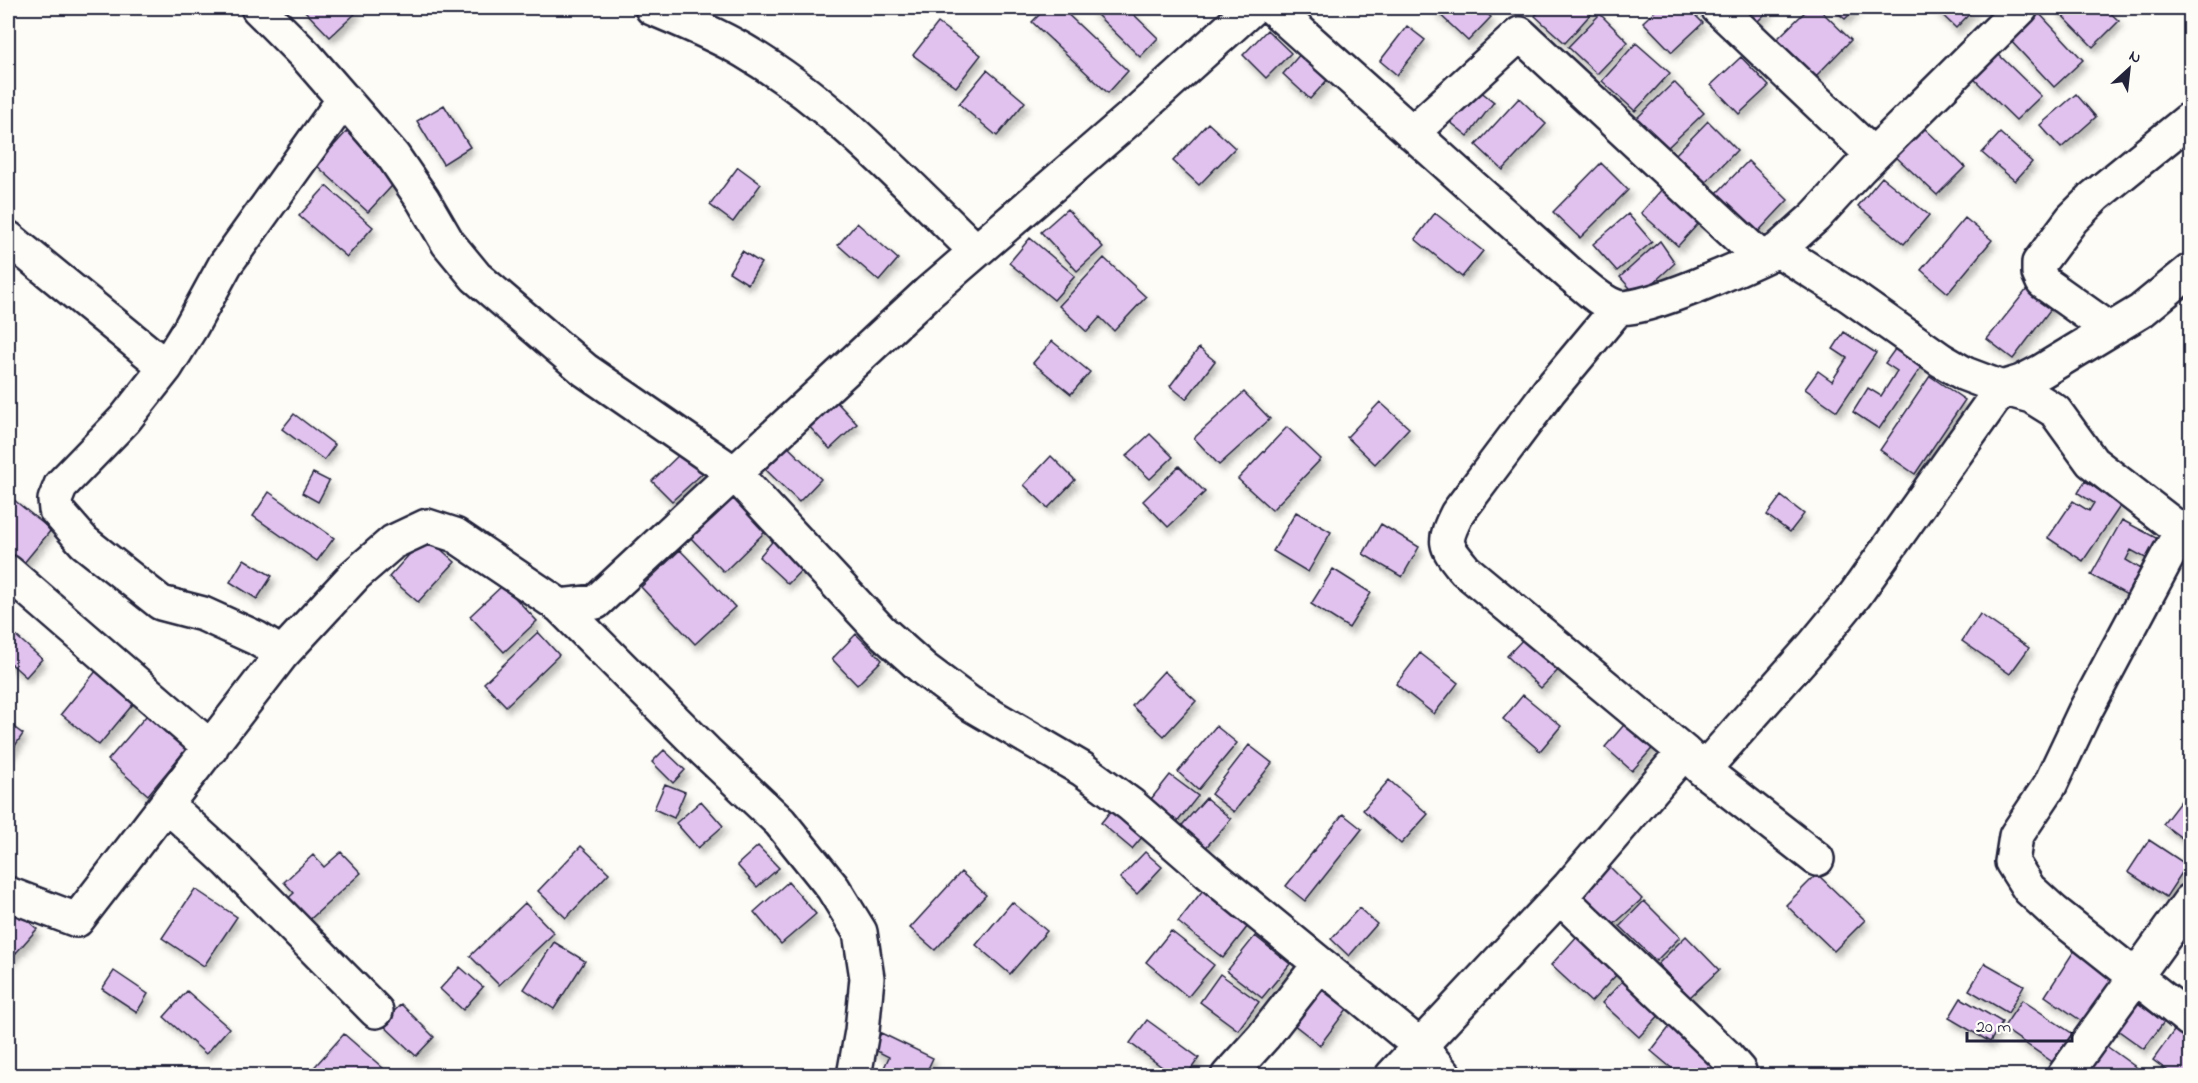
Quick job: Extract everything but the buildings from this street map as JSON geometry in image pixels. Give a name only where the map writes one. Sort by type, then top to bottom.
[{"type":"street","points":[[258,8],[307,57],[393,156],[423,200],[448,243],[476,277],[585,370],[734,473],[880,630],[925,670],[969,703],[1082,769],[1131,805],[1419,1046],[1445,1076]]},
{"type":"street","points":[[652,8],[743,51],[794,85],[858,137],[976,251]]},
{"type":"street","points":[[560,606],[596,602],[919,301],[1136,113],[1252,8]]},
{"type":"street","points":[[1273,8],[1571,275],[1601,299],[1618,308],[1636,306],[1693,287],[1770,254],[1815,217],[2020,8]]},
{"type":"street","points":[[1718,8],[1874,155]]},
{"type":"street","points":[[1412,133],[1520,34],[1770,254],[1831,283],[1941,360],[1965,374],[2031,396],[2055,411],[2092,462],[2186,532],[2084,713],[2050,785],[2016,836],[2013,862],[2029,889],[2054,912],[2190,1020]]},
{"type":"street","points":[[282,654],[256,638],[203,614],[161,603],[84,542],[56,510],[55,500],[61,484],[124,419],[166,367],[225,265],[344,99]]},
{"type":"street","points":[[2109,329],[2043,282],[2039,273],[2039,263],[2065,227],[2095,196],[2190,119]]},
{"type":"street","points":[[8,238],[166,367]]},
{"type":"street","points":[[1392,1076],[1560,897],[1694,761],[1814,645],[1855,595],[2002,388],[2021,382],[2042,371],[2141,311],[2190,271]]},
{"type":"street","points":[[1618,308],[1549,391],[1457,514],[1446,536],[1449,551],[1465,570],[1694,761],[1817,859]]},
{"type":"street","points":[[8,894],[77,920],[282,654],[355,575],[393,542],[427,526],[455,535],[560,606],[673,720],[780,822],[833,888],[860,932],[867,978],[862,1030],[854,1076]]},
{"type":"street","points":[[8,572],[211,748]]},
{"type":"street","points":[[167,806],[227,860],[376,1011]]},
{"type":"street","points":[[1560,897],[1726,1056],[1739,1071],[1740,1076]]},
{"type":"street","points":[[2064,1076],[2190,901]]},
{"type":"street","points":[[1228,1076],[1264,1036],[1320,964]]}]
